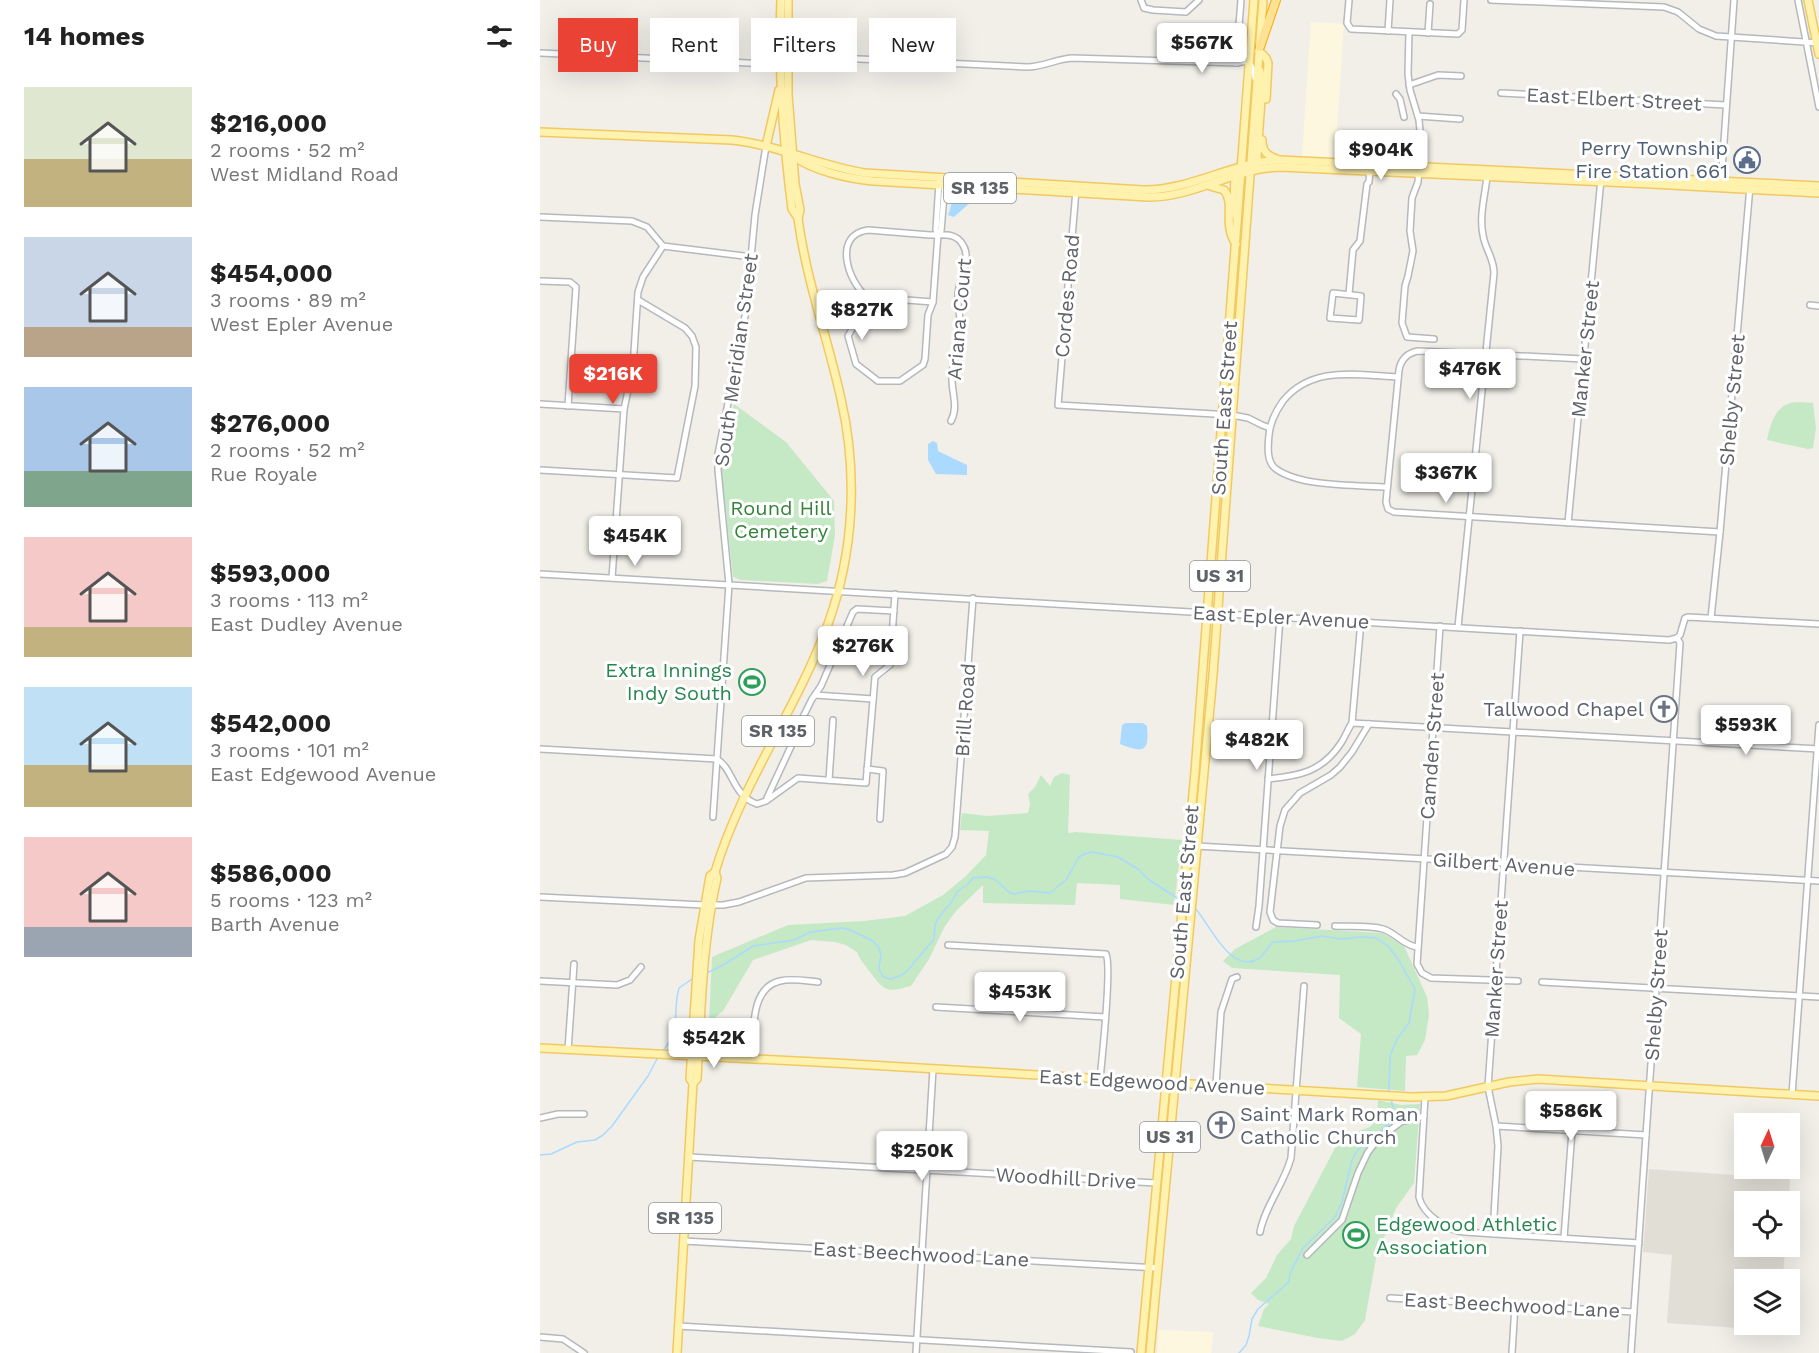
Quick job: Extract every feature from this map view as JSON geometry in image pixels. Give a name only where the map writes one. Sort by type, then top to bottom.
[{"type":"highway","name":"US 31","points":[[1259,49],[1276,0]]},
{"type":"main road","name":"South Meridian Street","points":[[781,0],[782,18]]},
{"type":"main road","name":"South Meridian Street","points":[[786,18],[788,0]]},
{"type":"main road","name":"South East Street","points":[[1150,1353],[1218,613],[1238,221],[1238,176],[1242,166],[1254,0]]},
{"type":"main road","name":"South East Street","points":[[1141,1353],[1185,889],[1208,612],[1253,166],[1263,0]]},
{"type":"main road","points":[[1808,0],[1819,54]]},
{"type":"main road","points":[[1252,32],[1253,58],[1261,74],[1262,85],[1253,166]]},
{"type":"main road","points":[[1259,49],[1266,58],[1268,67],[1263,124],[1263,149],[1268,156],[1280,160],[1367,168]]},
{"type":"main road","name":"South Meridian Street","points":[[766,146],[782,72]]},
{"type":"main road","name":"South Meridian Street","points":[[695,1056],[703,987],[710,876],[715,872],[734,819],[814,658],[828,624],[839,590],[850,528],[850,453],[842,401],[810,285],[798,218],[792,209],[788,104],[784,72]]},
{"type":"main road","name":"South Meridian Street","points":[[780,85],[789,154]]},
{"type":"main road","points":[[540,132],[732,140],[766,146],[789,154]]},
{"type":"main road","name":"SR 135","points":[[789,154],[801,162],[857,179],[1076,189],[1159,190],[1242,166],[1253,166]]},
{"type":"main road","points":[[1253,166],[1280,160]]},
{"type":"main road","points":[[1253,166],[1263,169],[1281,167],[1367,168],[1601,178],[1721,184],[1819,193]]},
{"type":"main road","name":"SR 135","points":[[1076,189],[1156,197],[1176,195],[1238,176],[1253,166]]},
{"type":"main road","points":[[1228,171],[1233,171],[1238,176]]},
{"type":"main road","points":[[1207,186],[1220,188],[1227,192],[1229,229],[1236,244]]},
{"type":"main road","points":[[1750,186],[1819,186]]},
{"type":"main road","points":[[1238,221],[1244,258]]},
{"type":"main road","name":"South Meridian Street","points":[[677,1353],[693,1083],[697,1079],[695,991],[697,964],[708,905]]},
{"type":"main road","name":"East Edgewood Avenue","points":[[540,1048],[1425,1097],[1454,1095],[1517,1081],[1539,1080],[1819,1096]]},
{"type":"street","points":[[1141,0],[1144,8],[1186,12],[1199,0]]},
{"type":"street","points":[[1237,63],[1241,0]]},
{"type":"street","points":[[1349,0],[1347,23],[1353,29],[1458,34],[1461,33],[1464,0]]},
{"type":"street","points":[[1388,31],[1390,0]]},
{"type":"street","points":[[1491,0],[1664,7],[1678,12],[1706,32],[1716,36],[1818,43]]},
{"type":"street","points":[[1721,184],[1734,0]]},
{"type":"street","points":[[1798,0],[1819,107]]},
{"type":"street","points":[[1428,33],[1430,4]]},
{"type":"street","points":[[1409,32],[1407,65],[1409,85],[1418,116],[1421,138],[1417,185],[1412,198],[1410,234],[1413,251],[1405,286],[1402,323],[1407,337],[1434,339]]},
{"type":"street","points":[[540,53],[751,63]]},
{"type":"street","points":[[857,59],[1027,68],[1039,67],[1058,59],[1072,58],[1240,62],[1253,66],[1257,81]]},
{"type":"street","points":[[1237,63],[1243,67],[1248,76]]},
{"type":"street","points":[[1409,85],[1438,75],[1461,76]]},
{"type":"street","name":"East Elbert Street","points":[[1501,93],[1726,105]]},
{"type":"street","points":[[1396,94],[1400,99],[1404,117]]},
{"type":"street","points":[[1418,116],[1460,119]]},
{"type":"street","name":"South Meridian Street","points":[[713,817],[729,585],[718,454],[744,321],[755,215],[766,146]]},
{"type":"street","points":[[1349,294],[1353,250],[1360,241],[1367,168]]},
{"type":"street","points":[[1458,627],[1494,273],[1492,258],[1482,232],[1488,173]]},
{"type":"street","name":"Manker Street","points":[[1568,523],[1601,178]]},
{"type":"street","points":[[867,297],[865,307],[849,336],[855,362],[876,380],[900,381],[924,362],[928,315],[933,302],[939,234],[936,230],[942,182]]},
{"type":"street","name":"Shelby Street","points":[[1712,618],[1750,186]]},
{"type":"street","name":"Cordes Road","points":[[1076,189],[1058,405],[1228,415]]},
{"type":"street","points":[[540,217],[632,221],[649,228],[663,246],[752,257]]},
{"type":"street","points":[[933,302],[867,297],[852,275],[846,252],[850,239],[868,230],[939,234]]},
{"type":"street","name":"Ariana Court","points":[[939,234],[957,238],[966,254],[958,292],[961,330],[952,372],[955,409],[951,421]]},
{"type":"street","points":[[612,578],[624,409],[633,367],[639,288],[643,277],[663,246]]},
{"type":"street","points":[[540,281],[570,282],[577,290],[568,406]]},
{"type":"street","points":[[1332,294],[1349,294],[1362,296],[1359,320],[1330,319],[1332,294]]},
{"type":"street","points":[[540,470],[676,478],[695,386],[696,346],[692,336],[685,328],[638,300]]},
{"type":"street","points":[[1810,305],[1819,306]]},
{"type":"street","points":[[1584,359],[1456,352],[1412,352],[1405,357],[1398,377],[1386,505],[1392,512],[1720,532]]},
{"type":"street","points":[[1387,487],[1312,482],[1278,471],[1269,460],[1270,428],[1275,414],[1285,399],[1300,386],[1313,379],[1339,374],[1398,377]]},
{"type":"street","points":[[540,404],[624,409]]},
{"type":"street","points":[[1228,415],[1249,418],[1270,428]]},
{"type":"street","name":"East Epler Avenue","points":[[540,574],[1520,631],[1677,638]]},
{"type":"street","points":[[540,749],[717,759],[723,764],[734,785],[745,797],[759,804],[798,778],[866,783],[874,677],[890,665],[895,594]]},
{"type":"street","name":"Brill Road","points":[[540,897],[708,905],[739,902],[806,878],[905,873],[943,855],[950,850],[954,842],[957,821],[973,598]]},
{"type":"street","points":[[766,801],[800,723],[821,686],[854,612],[857,609],[894,611]]},
{"type":"street","points":[[1256,927],[1280,617]]},
{"type":"street","points":[[1677,638],[1685,618],[1819,624]]},
{"type":"street","points":[[1268,780],[1299,776],[1315,769],[1336,750],[1352,723],[1360,621]]},
{"type":"street","name":"Camden Street","points":[[1440,626],[1417,964],[1422,973],[1431,978],[1496,980]]},
{"type":"street","name":"Manker Street","points":[[1493,1234],[1498,1161],[1496,1126],[1488,1088],[1520,631]]},
{"type":"street","name":"Shelby Street","points":[[1631,1353],[1680,643],[1677,638]]},
{"type":"street","points":[[815,695],[873,699]]},
{"type":"street","points":[[829,780],[833,720]]},
{"type":"street","points":[[1352,723],[1818,749]]},
{"type":"street","points":[[1317,925],[1278,923],[1272,920],[1270,912],[1281,819],[1289,805],[1305,790],[1340,767],[1369,724]]},
{"type":"street","points":[[1792,1095],[1819,725]]},
{"type":"street","points":[[867,769],[883,771],[880,819]]},
{"type":"street","name":"Gilbert Avenue","points":[[1188,846],[1819,881]]},
{"type":"street","points":[[1335,926],[1382,928],[1402,942],[1417,947]]},
{"type":"street","points":[[948,945],[1106,954],[1108,958],[1100,1079]]},
{"type":"street","points":[[568,1050],[574,964]]},
{"type":"street","points":[[540,981],[616,985],[630,980],[641,967]]},
{"type":"street","points":[[1216,1085],[1222,1007],[1232,979],[1237,977]]},
{"type":"street","points":[[752,1059],[756,1005],[762,992],[770,985],[782,980],[818,982]]},
{"type":"street","points":[[1496,980],[1518,981]]},
{"type":"street","points":[[1542,982],[1819,997]]},
{"type":"street","points":[[1260,1232],[1291,1158],[1304,986]]},
{"type":"street","points":[[936,1007],[1105,1017]]},
{"type":"street","points":[[915,1353],[933,1069]]},
{"type":"street","points":[[1425,1097],[1420,1203],[1426,1211],[1451,1229],[1462,1232],[1639,1243]]},
{"type":"street","points":[[540,1118],[558,1114],[584,1114]]},
{"type":"street","points":[[1306,1255],[1342,1220],[1358,1173],[1373,1145],[1401,1122],[1424,1116]]},
{"type":"street","points":[[1496,1126],[1646,1135]]},
{"type":"street","points":[[1564,1238],[1572,1131]]},
{"type":"street","name":"Woodhill Drive","points":[[689,1157],[1156,1183]]},
{"type":"street","name":"East Beechwood Lane","points":[[684,1241],[1158,1268]]},
{"type":"street","name":"East Beechwood Lane","points":[[1390,1299],[1634,1312]]},
{"type":"street","points":[[1512,1353],[1515,1305]]},
{"type":"street","points":[[678,1326],[1131,1352]]},
{"type":"street","points":[[540,1337],[563,1339],[584,1353]]},
{"type":"shaded area","points":[[1311,22],[1344,24],[1335,158],[1302,156]]},
{"type":"shaded area","points":[[1649,1169],[1734,1175],[1734,1179],[1790,1179],[1789,1191],[1734,1191],[1734,1257],[1784,1257],[1784,1269],[1734,1269],[1734,1328],[1667,1323],[1672,1255],[1643,1252]]},
{"type":"shaded area","points":[[1159,1330],[1213,1332],[1211,1353],[1157,1353]]},
{"type":"green space","points":[[1794,403],[1813,403],[1816,428],[1813,448],[1808,449],[1767,440],[1773,419],[1783,406]]},
{"type":"green space","name":"Round Hill Cemetery","points":[[734,404],[786,442],[834,501],[835,535],[827,581],[818,584],[741,580],[733,577],[721,464],[722,446]]},
{"type":"green space","points":[[1062,773],[1070,775],[1068,833],[1182,840],[1174,905],[1120,899],[1120,885],[1077,883],[1075,905],[983,903],[983,885],[956,911],[945,926],[929,959],[911,986],[887,989],[875,979],[857,952],[846,945],[835,942],[811,940],[753,960],[723,1011],[709,1023],[712,957],[788,925],[864,921],[905,916],[943,895],[965,877],[986,855],[989,831],[960,830],[962,813],[987,816],[1028,813],[1030,804],[1028,794],[1035,787],[1041,775],[1050,786],[1054,777]]},
{"type":"green space","points":[[1276,927],[1383,933],[1404,946],[1427,997],[1429,1015],[1425,1040],[1417,1055],[1406,1056],[1405,1091],[1357,1087],[1361,1034],[1339,1018],[1340,975],[1232,968],[1223,961],[1235,949]]},
{"type":"green space","name":"Edgewood Athletic Association","points":[[1378,1100],[1401,1105],[1420,1104],[1414,1183],[1396,1208],[1376,1258],[1365,1320],[1355,1334],[1342,1341],[1258,1326],[1264,1309],[1269,1304],[1258,1300],[1251,1293],[1266,1278],[1277,1255],[1291,1239],[1294,1226],[1342,1137],[1370,1127],[1377,1119]]},
{"type":"water","points":[[959,196],[973,197],[972,201],[954,217],[948,215],[952,202]]},
{"type":"water","points":[[933,441],[937,443],[938,451],[967,465],[967,475],[936,474],[928,460],[928,444]]},
{"type":"water","points":[[1143,723],[1147,726],[1147,741],[1144,748],[1135,749],[1120,744],[1122,725]]},
{"type":"waterway","points":[[705,974],[753,946],[794,940],[810,932],[843,928],[873,941],[879,948],[880,972],[884,977],[890,979],[900,976],[934,939],[938,918],[958,891],[973,878],[987,877],[996,880],[1014,894],[1029,891],[1050,893],[1066,880],[1079,857],[1092,852],[1118,857],[1179,899]]},
{"type":"waterway","points":[[1194,907],[1221,945],[1238,960],[1248,962],[1258,959],[1273,942],[1322,936],[1340,939],[1376,938],[1388,946],[1415,989],[1409,1023],[1397,1039],[1390,1056],[1389,1092]]},
{"type":"waterway","points":[[663,1051],[675,1027],[679,988],[692,979]]},
{"type":"waterway","points":[[540,1155],[551,1154],[577,1142],[595,1140],[603,1135],[648,1076],[658,1057]]},
{"type":"waterway","points":[[1239,1353],[1246,1345],[1252,1319],[1258,1309],[1289,1282],[1290,1273],[1303,1248],[1335,1217],[1342,1202],[1352,1160],[1357,1151],[1392,1121],[1394,1111],[1391,1099]]},
{"type":"place","name":"Perry Township Fire Station 661","points":[[1747,160]]},
{"type":"place","name":"Extra Innings Indy South","points":[[752,682]]},
{"type":"place","name":"Tallwood Chapel","points":[[1664,709]]},
{"type":"place","name":"Saint Mark Roman Catholic Church","points":[[1221,1125]]},
{"type":"place","name":"Edgewood Athletic Association","points":[[1356,1235]]}]
